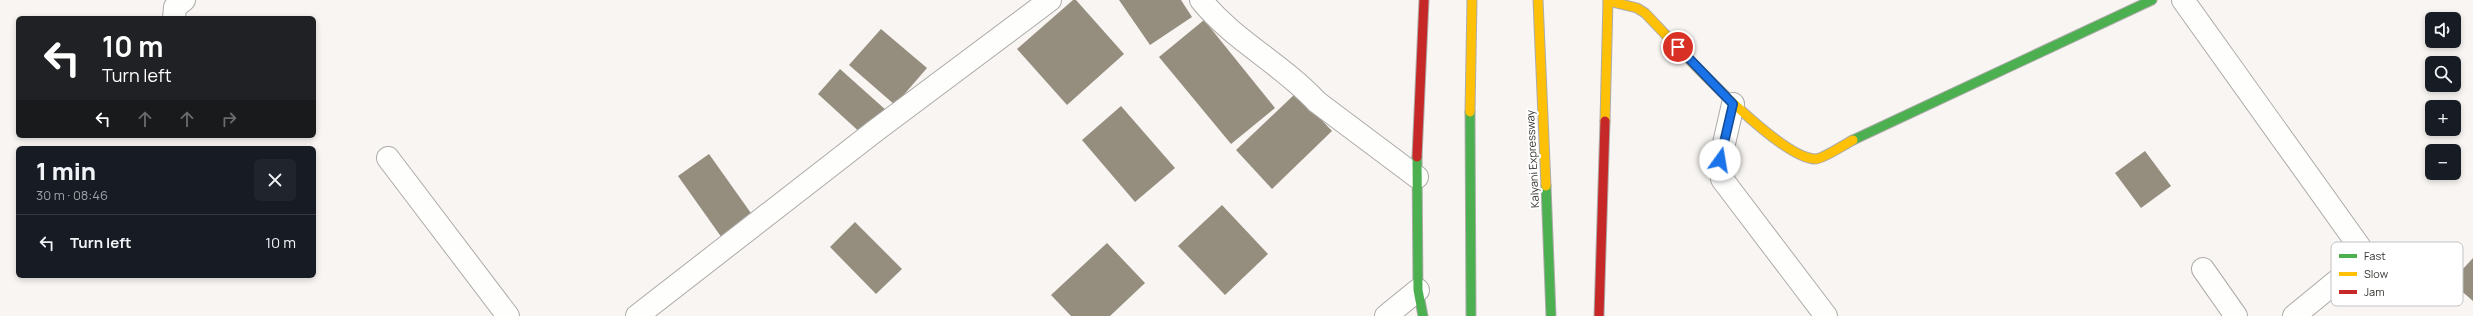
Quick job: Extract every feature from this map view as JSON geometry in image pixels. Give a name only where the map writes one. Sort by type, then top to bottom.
[{"type":"main road","points":[[1423,316],[1418,290],[1417,177],[1424,0]]},
{"type":"main road","points":[[1471,316],[1470,87],[1472,0]]},
{"type":"main road","name":"Kalyani Expressway","points":[[1538,0],[1551,316]]},
{"type":"main road","points":[[1599,316],[1603,234],[1608,0],[1626,4],[1645,13],[1733,104],[1797,155],[1816,159],[1906,114],[2152,0]]},
{"type":"street","points":[[174,16],[175,7],[184,0]]},
{"type":"street","points":[[637,316],[875,131],[1050,0]]},
{"type":"street","points":[[1201,0],[1221,20],[1305,88],[1317,102],[1417,177]]},
{"type":"street","points":[[2183,0],[2356,242]]},
{"type":"street","points":[[1733,104],[1720,160],[1722,179],[1826,316]]},
{"type":"street","points":[[388,158],[508,316]]},
{"type":"street","points":[[2203,269],[2236,316]]},
{"type":"street","points":[[2294,316],[2331,286]]},
{"type":"street","points":[[1386,316],[1418,290]]},
{"type":"building","points":[[1073,0],[1076,0],[1124,54],[1067,105],[1017,49]]},
{"type":"building","points":[[1119,0],[1181,0],[1192,17],[1150,45]]},
{"type":"building","points":[[1204,20],[1275,108],[1231,144],[1159,57]]},
{"type":"building","points":[[881,29],[927,68],[895,105],[849,65]]},
{"type":"building","points":[[840,69],[887,111],[864,136],[818,94]]},
{"type":"building","points":[[1296,93],[1332,131],[1272,189],[1236,150]]},
{"type":"building","points":[[1121,106],[1175,168],[1135,202],[1082,140]]},
{"type":"building","points":[[2145,151],[2171,186],[2141,208],[2115,173]]},
{"type":"building","points":[[709,154],[753,216],[722,238],[678,176]]},
{"type":"building","points":[[1222,205],[1268,254],[1225,295],[1178,246]]},
{"type":"building","points":[[855,222],[902,269],[876,294],[830,247]]},
{"type":"building","points":[[1107,243],[1145,283],[1110,316],[1071,316],[1051,295]]},
{"type":"building","points":[[2473,258],[2473,301],[2463,292],[2463,269]]},
{"type":"traffic: fast","points":[[1853,140],[2152,0]]},
{"type":"traffic: fast","points":[[1470,112],[1471,316]]},
{"type":"traffic: fast","points":[[1417,157],[1418,290],[1423,316]]},
{"type":"traffic: fast","points":[[1546,186],[1551,316]]},
{"type":"traffic: slow","points":[[1470,112],[1472,0]]},
{"type":"traffic: slow","points":[[1538,0],[1546,186]]},
{"type":"traffic: slow","points":[[1605,121],[1608,0]]},
{"type":"traffic: slow","points":[[1608,1],[1637,8],[1645,13],[1727,97],[1776,140],[1798,154],[1815,159],[1819,158],[1853,140]]},
{"type":"traffic: jam","points":[[1417,157],[1424,0]]},
{"type":"traffic: jam","points":[[1599,316],[1605,121]]},
{"type":"route","points":[[1678,47],[1733,104],[1720,160]]}]
